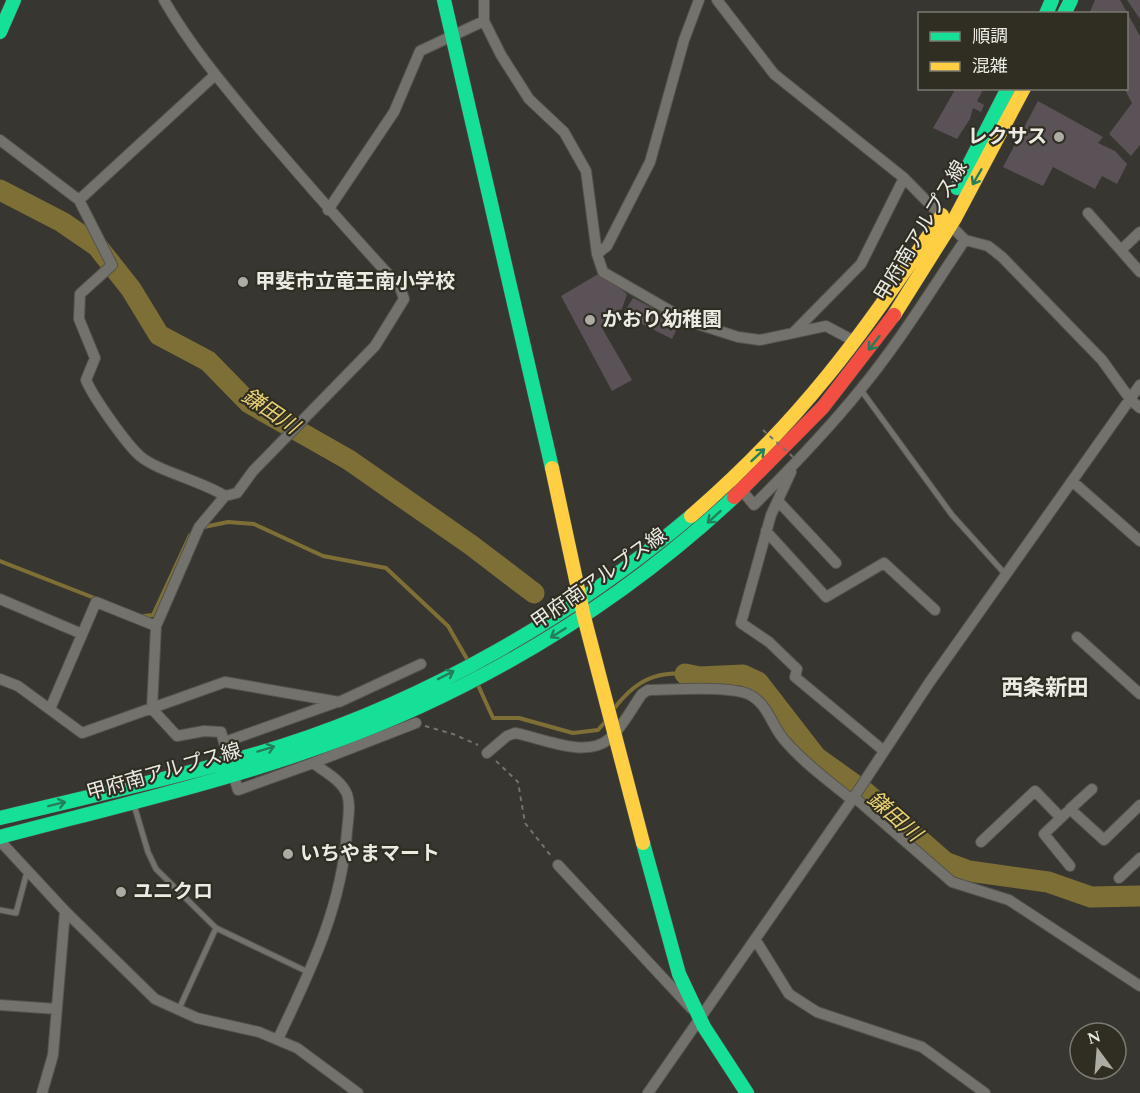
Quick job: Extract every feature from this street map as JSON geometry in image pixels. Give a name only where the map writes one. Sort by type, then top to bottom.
[{"type":"main road","points":[[0,32],[14,0]]},
{"type":"main road","points":[[444,0],[584,617],[672,956],[683,987],[699,1017],[747,1093]]},
{"type":"main road","name":"甲府南アルプス線","points":[[0,818],[232,766],[340,738],[426,703],[516,659],[584,617],[672,553],[742,491],[786,446],[875,342],[922,275],[1007,90]]},
{"type":"main road","name":"甲府南アルプス線","points":[[0,837],[133,802],[373,711],[496,649],[581,597],[668,533],[732,479],[796,414],[856,342],[947,219],[1023,90]]},
{"type":"street","points":[[164,0],[182,31],[215,75],[328,210],[400,287],[404,299],[375,346],[253,471],[237,492],[225,496],[199,528],[156,626],[152,709],[177,736],[214,730],[221,732],[238,789],[416,723]]},
{"type":"street","points":[[484,0],[484,21],[501,55],[529,99],[564,132],[586,171],[597,254],[603,272],[688,321],[738,337],[760,340],[826,326],[856,342]]},
{"type":"street","points":[[597,254],[608,246],[650,162],[684,40],[699,0]]},
{"type":"street","points":[[717,0],[774,74],[904,178],[947,219],[965,240],[988,246],[1002,257],[1102,360],[1130,399],[1140,408]]},
{"type":"street","points":[[328,210],[394,112],[420,51],[484,21]]},
{"type":"street","points":[[79,200],[215,75]]},
{"type":"street","points":[[0,140],[79,200],[112,265],[80,294],[79,319],[95,358],[86,380],[92,392],[141,457],[208,484],[225,496]]},
{"type":"street","points":[[793,334],[861,264],[904,178]]},
{"type":"street","points":[[1088,213],[1140,272]]},
{"type":"street","points":[[1121,250],[1140,232]]},
{"type":"street","points":[[732,479],[754,505],[861,390],[965,240]]},
{"type":"street","points":[[648,1093],[1140,385]]},
{"type":"street","points":[[794,460],[766,531],[741,623],[769,642],[797,669],[795,677],[884,751]]},
{"type":"street","points":[[1072,481],[1140,541]]},
{"type":"street","points":[[779,502],[836,563]]},
{"type":"street","points":[[766,531],[826,597],[884,563],[935,610]]},
{"type":"street","points":[[0,599],[82,634]]},
{"type":"street","points":[[50,709],[96,602],[156,626]]},
{"type":"street","points":[[1077,637],[1140,694]]},
{"type":"street","points":[[225,742],[339,702],[421,664]]},
{"type":"street","points":[[0,679],[18,686],[82,733],[225,682],[339,702]]},
{"type":"street","points":[[487,753],[507,736],[515,733],[587,748],[600,745],[642,694],[648,690],[733,691],[749,694],[769,714],[784,741],[952,882],[1009,900],[1140,986]]},
{"type":"street","points":[[278,1039],[310,973],[336,903],[345,860],[349,807],[347,795],[340,784],[313,763]]},
{"type":"street","points":[[1070,866],[1044,834],[1092,789]]},
{"type":"street","points":[[981,842],[1035,790],[1061,818]]},
{"type":"street","points":[[1070,809],[1104,840],[1140,804]]},
{"type":"street","points":[[0,841],[65,911],[156,999],[178,1011],[278,1039],[297,1048],[356,1092]]},
{"type":"street","points":[[1119,878],[1140,858]]},
{"type":"street","points":[[558,865],[699,1017]]},
{"type":"street","points":[[42,1093],[53,1055],[65,911]]},
{"type":"street","points":[[754,939],[789,994],[817,1012],[922,1047],[986,1093]]},
{"type":"street","points":[[0,1005],[57,1009]]},
{"type":"lane","points":[[861,390],[952,515],[1006,575]]},
{"type":"lane","points":[[133,802],[151,861],[216,928],[310,973]]},
{"type":"lane","points":[[0,910],[16,913],[28,871]]},
{"type":"lane","points":[[178,1011],[216,928]]},
{"type":"path","points":[[763,430],[794,460]]},
{"type":"path","points":[[416,723],[474,742],[518,782],[525,823],[558,865]]},
{"type":"building","points":[[1095,0],[1120,0],[1127,12],[1090,12]]},
{"type":"building","points":[[1127,0],[1140,0],[1140,19]]},
{"type":"building","points":[[1128,14],[1140,36],[1140,145],[1131,156],[1109,134],[1132,103],[1125,90],[1128,90]]},
{"type":"building","points":[[955,90],[983,90],[977,101],[984,105],[981,112],[973,108],[970,119],[957,139],[933,128]]},
{"type":"building","points":[[1038,101],[1103,137],[1098,143],[1115,151],[1127,164],[1117,184],[1102,176],[1095,189],[1053,167],[1043,186],[1003,167]]},
{"type":"building","points":[[600,273],[627,294],[622,309],[607,316],[607,323],[602,328],[632,380],[612,391],[561,296]]},
{"type":"building","points":[[633,298],[680,322],[672,339],[623,314]]},
{"type":"waterway","name":"鎌田川","points":[[0,190],[62,222],[97,246],[131,289],[159,335],[208,361],[249,403],[349,460],[471,545],[534,593]]},
{"type":"waterway","points":[[204,527],[228,522],[254,524],[323,556],[386,568],[448,626],[467,659]]},
{"type":"waterway","points":[[144,616],[153,615],[190,535]]},
{"type":"waterway","points":[[0,561],[97,599]]},
{"type":"waterway","points":[[613,710],[636,686],[647,680],[671,674],[717,675]]},
{"type":"waterway","name":"鎌田川","points":[[685,674],[700,677],[743,675],[758,682],[816,757],[865,792],[945,862],[969,871],[1048,882],[1091,897],[1140,896]]},
{"type":"waterway","points":[[478,685],[493,718],[519,718],[573,733],[598,730],[606,721]]},
{"type":"traffic: fast","points":[[0,32],[14,0]]},
{"type":"traffic: fast","points":[[444,0],[552,468]]},
{"type":"traffic: fast","points":[[1047,12],[1052,0]]},
{"type":"traffic: fast","points":[[1065,12],[1071,0]]},
{"type":"traffic: fast","points":[[957,188],[1007,90]]},
{"type":"traffic: fast","points":[[0,837],[159,796],[265,765],[369,729],[419,707],[504,664],[585,615],[662,559],[734,497]]},
{"type":"traffic: fast","points":[[0,818],[177,775],[282,746],[337,727],[391,704],[445,679],[548,620],[598,588],[691,516]]},
{"type":"traffic: fast","points":[[643,843],[679,974],[704,1027],[747,1093]]},
{"type":"traffic: slow","points":[[894,315],[955,218],[1023,90]]},
{"type":"traffic: slow","points":[[691,516],[765,447],[828,375],[886,298],[942,215]]},
{"type":"traffic: slow","points":[[552,468],[584,617],[643,843]]},
{"type":"traffic: jam","points":[[734,497],[823,407],[894,315]]},
{"type":"place","name":"レクサス","points":[[1059,137]]},
{"type":"place","name":"甲斐市立竜王南小学校","points":[[243,282]]},
{"type":"place","name":"かおり幼稚園","points":[[590,320]]},
{"type":"place","name":"いちやまマート","points":[[288,854]]},
{"type":"place","name":"ユニクロ","points":[[121,892]]},
{"type":"district","name":"西条新田","points":[[1045,688]]}]
